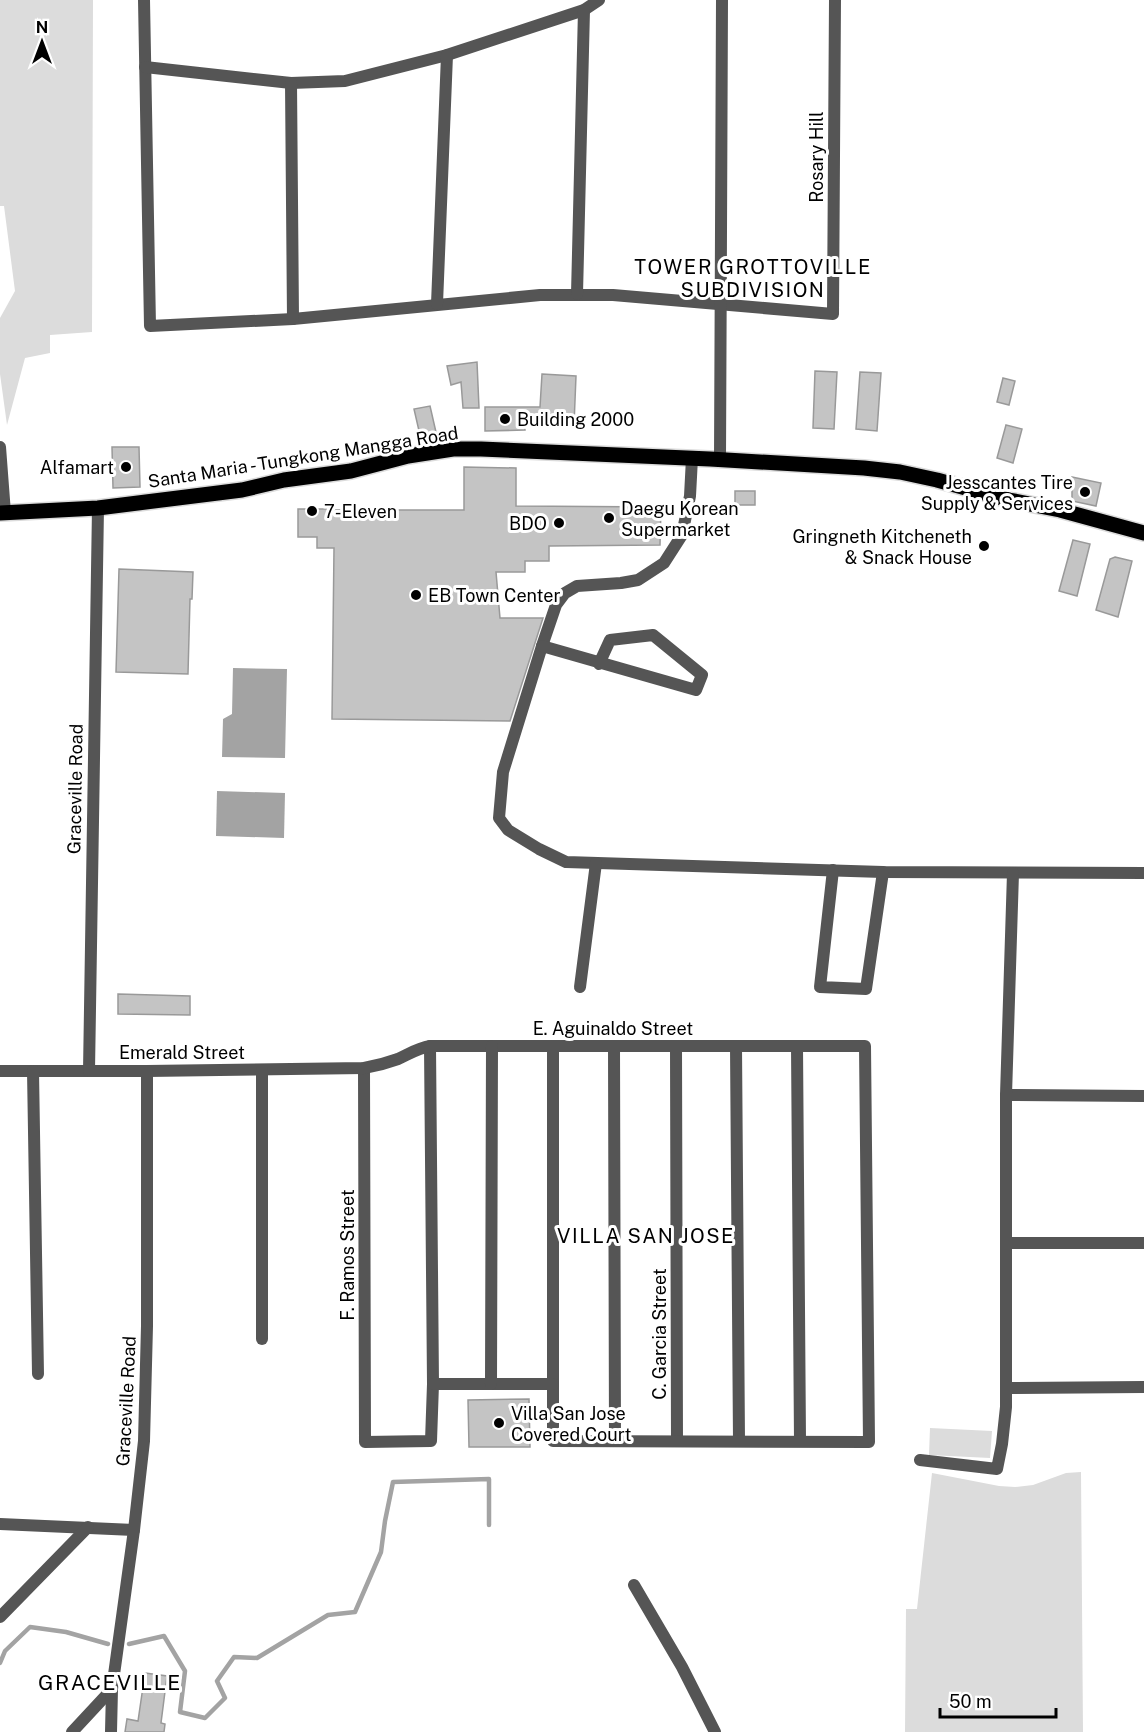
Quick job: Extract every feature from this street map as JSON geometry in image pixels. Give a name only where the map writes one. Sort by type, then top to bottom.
[{"type":"main road","name":"Santa Maria - Tungkong Mangga Road","points":[[3,513],[98,508],[242,490],[284,480],[351,471],[408,456],[453,449],[531,450],[864,468],[900,472],[1009,500],[1060,510],[1144,533]]},
{"type":"street","points":[[144,0],[150,326],[293,319],[540,295],[613,295],[721,305]]},
{"type":"street","points":[[145,67],[291,83],[345,81],[447,55],[584,10],[599,0]]},
{"type":"street","points":[[720,460],[722,0]]},
{"type":"street","name":"Rosary Hill","points":[[721,305],[833,315],[835,0]]},
{"type":"street","points":[[578,294],[584,10]]},
{"type":"street","points":[[438,304],[447,55]]},
{"type":"street","points":[[291,83],[293,319]]},
{"type":"street","points":[[0,447],[3,513]]},
{"type":"street","points":[[692,458],[690,496],[682,535],[664,563],[638,579],[621,583],[578,586],[565,594],[556,605],[503,772],[499,818],[508,830],[566,862],[883,872],[1144,873]]},
{"type":"street","name":"Graceville Road","points":[[89,1071],[98,508]]},
{"type":"street","points":[[542,646],[599,664],[696,690],[702,675],[653,635],[610,640],[599,664]]},
{"type":"street","points":[[580,987],[596,863]]},
{"type":"street","points":[[833,870],[820,987],[866,989],[883,872]]},
{"type":"street","points":[[920,1460],[997,1469],[1002,1444],[1007,1388],[1006,1095],[1013,873]]},
{"type":"street","points":[[430,1046],[433,1384],[553,1384]]},
{"type":"street","name":"E. Aguinaldo Street","points":[[364,1068],[386,1063],[410,1051],[430,1046],[865,1046],[869,1442],[800,1442]]},
{"type":"street","points":[[491,1384],[492,1046]]},
{"type":"street","points":[[553,1046],[553,1441],[800,1442],[798,1046]]},
{"type":"street","points":[[614,1046],[615,1441]]},
{"type":"street","name":"C. Garcia Street","points":[[676,1046],[677,1441]]},
{"type":"street","points":[[736,1046],[739,1442]]},
{"type":"street","name":"Emerald Street","points":[[0,1071],[364,1068]]},
{"type":"street","name":"F. Ramos Street","points":[[364,1068],[365,1442],[431,1441],[433,1384]]},
{"type":"street","points":[[262,1070],[262,1339]]},
{"type":"street","points":[[33,1071],[38,1374]]},
{"type":"street","name":"Graceville Road","points":[[111,1732],[112,1689],[144,1441],[147,1071]]},
{"type":"street","points":[[1006,1095],[1144,1096]]},
{"type":"street","points":[[1006,1242],[1144,1243]]},
{"type":"street","points":[[1007,1388],[1144,1387]]},
{"type":"street","points":[[0,1524],[134,1530]]},
{"type":"street","points":[[0,1617],[88,1527]]},
{"type":"street","points":[[634,1585],[682,1667],[716,1732]]},
{"type":"street","points":[[72,1732],[112,1689]]},
{"type":"shaded area","points":[[0,0],[93,0],[92,332],[50,335],[50,353],[25,358],[7,425],[0,374],[0,318],[15,291],[4,206],[0,206]]},
{"type":"shaded area","points":[[233,668],[287,669],[285,758],[222,757],[223,719],[232,714]]},
{"type":"shaded area","points":[[217,791],[285,793],[284,838],[216,836]]},
{"type":"shaded area","points":[[930,1428],[992,1431],[990,1458],[929,1455]]},
{"type":"shaded area","points":[[1081,1472],[1083,1732],[905,1732],[906,1609],[917,1609],[932,1473],[1015,1487],[1033,1485],[1066,1473]]},
{"type":"building","points":[[477,362],[479,408],[463,408],[461,382],[451,385],[447,366]]},
{"type":"building","points":[[815,371],[837,372],[834,429],[813,428]]},
{"type":"building","points":[[860,372],[881,373],[877,431],[856,429]]},
{"type":"building","points":[[542,374],[576,376],[574,425],[524,422],[525,430],[485,431],[485,407],[540,407]]},
{"type":"building","points":[[1003,378],[1015,381],[1009,405],[997,402]]},
{"type":"building","points":[[430,406],[438,441],[422,444],[414,409]]},
{"type":"building","points":[[1006,425],[1022,429],[1013,463],[997,458]]},
{"type":"building","name":"Alfamart","points":[[112,447],[139,447],[140,487],[113,488]]},
{"type":"building","name":"EB Town Center","points":[[464,467],[516,468],[516,506],[661,507],[660,545],[549,546],[549,561],[525,561],[525,572],[496,572],[500,618],[543,618],[510,721],[332,719],[334,548],[317,548],[317,537],[298,537],[298,509],[464,510]]},
{"type":"building","name":"Jesscantes Tire Supply & Services","points":[[1072,477],[1101,483],[1096,506],[1072,501]]},
{"type":"building","points":[[735,491],[755,491],[755,505],[735,505]]},
{"type":"building","points":[[1073,540],[1090,544],[1077,596],[1059,591]]},
{"type":"building","points":[[1115,557],[1132,561],[1118,617],[1096,610],[1110,559]]},
{"type":"building","points":[[119,569],[193,572],[188,674],[116,672]]},
{"type":"building","points":[[118,994],[190,996],[190,1015],[118,1014]]},
{"type":"building","name":"Villa San Jose Covered Court","points":[[529,1399],[530,1447],[469,1447],[468,1400]]},
{"type":"building","points":[[145,1673],[167,1676],[161,1723],[165,1724],[164,1732],[125,1732],[127,1719],[138,1721]]},
{"type":"waterway","points":[[129,1644],[164,1636],[185,1671],[180,1712],[205,1718],[225,1698],[217,1681],[234,1657],[257,1658],[328,1615],[355,1612],[381,1552],[393,1482],[489,1479],[489,1525]]},
{"type":"waterway","points":[[0,1663],[5,1651],[30,1627],[66,1632],[108,1644]]},
{"type":"place","name":"Building 2000","points":[[505,419]]},
{"type":"place","name":"Alfamart","points":[[126,467]]},
{"type":"place","name":"Jesscantes Tire Supply & Services","points":[[1085,492]]},
{"type":"place","name":"7-Eleven","points":[[312,511]]},
{"type":"place","name":"Daegu Korean Supermarket","points":[[609,518]]},
{"type":"place","name":"BDO","points":[[559,523]]},
{"type":"place","name":"Gringneth Kitcheneth & Snack House","points":[[984,546]]},
{"type":"place","name":"EB Town Center","points":[[416,595]]},
{"type":"place","name":"Villa San Jose Covered Court","points":[[499,1423]]},
{"type":"district","name":"TOWER GROTTOVILLE SUBDIVISION","points":[[753,278]]},
{"type":"district","name":"VILLA SAN JOSE","points":[[646,1236]]},
{"type":"district","name":"GRACEVILLE","points":[[110,1682]]}]
